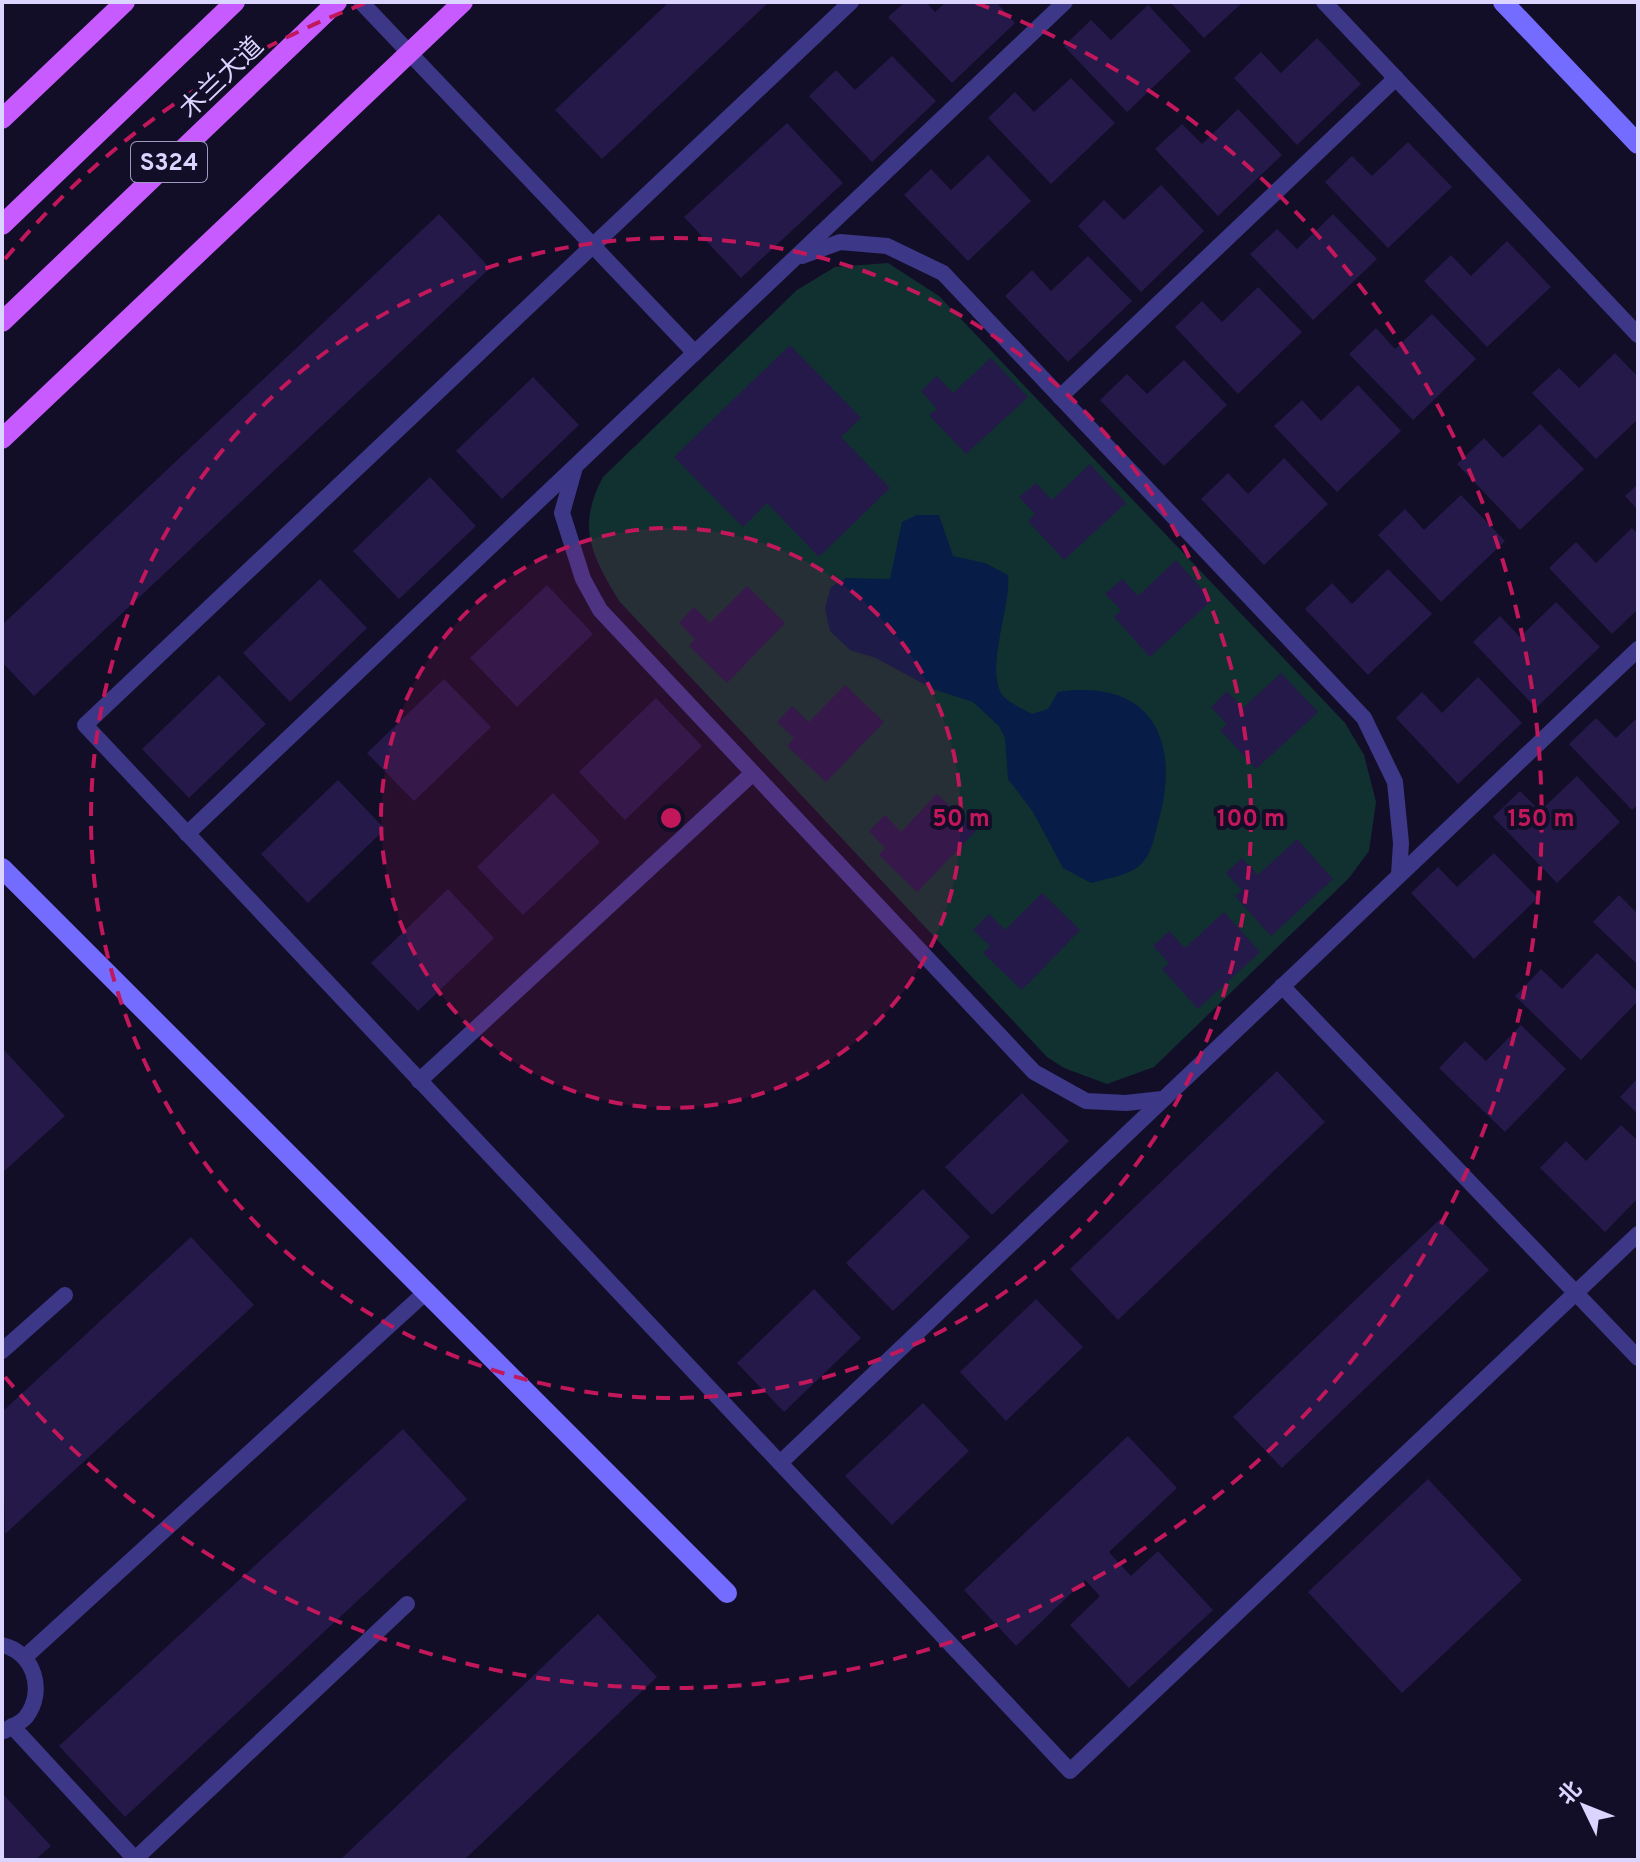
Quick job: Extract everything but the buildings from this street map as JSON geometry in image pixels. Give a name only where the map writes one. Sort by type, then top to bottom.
[{"type":"main road","points":[[2,119],[125,2]]},
{"type":"main road","name":"木兰大道","points":[[2,225],[235,2]]},
{"type":"main road","name":"木兰大道","points":[[2,322],[337,2]]},
{"type":"main road","points":[[2,439],[463,2]]},
{"type":"street","points":[[1503,2],[1638,144]]},
{"type":"street","points":[[2,868],[727,1593]]},
{"type":"lane","points":[[361,2],[695,353]]},
{"type":"lane","points":[[851,2],[85,725],[1070,1771],[1638,1234]]},
{"type":"lane","points":[[187,834],[1065,2]]},
{"type":"lane","points":[[1324,2],[1638,335]]},
{"type":"lane","points":[[1060,397],[1396,78]]},
{"type":"lane","points":[[793,260],[840,242],[887,246],[943,273],[1364,718],[1395,782],[1401,843],[1399,875]]},
{"type":"lane","points":[[575,466],[562,513],[583,579],[600,610],[1034,1072],[1086,1101],[1126,1103],[1162,1099]]},
{"type":"lane","points":[[780,1463],[1638,649]]},
{"type":"lane","points":[[419,1081],[753,773]]},
{"type":"lane","points":[[1282,986],[1638,1358]]},
{"type":"lane","points":[[25,1657],[426,1292]]},
{"type":"lane","points":[[2,1351],[65,1295]]},
{"type":"lane","points":[[2,1645],[25,1657],[36,1677],[35,1700],[24,1719],[7,1728],[134,1860],[407,1604]]},
{"type":"green space","points":[[888,263],[939,296],[1345,723],[1364,755],[1376,802],[1369,851],[1349,878],[1154,1067],[1107,1084],[1064,1068],[1047,1057],[619,601],[601,570],[591,541],[590,512],[603,477],[797,290],[835,267]]},
{"type":"water","points":[[917,515],[939,515],[953,556],[985,563],[1008,575],[996,674],[1005,698],[1032,714],[1048,709],[1058,692],[1090,690],[1117,695],[1137,706],[1152,722],[1162,742],[1166,766],[1164,793],[1151,847],[1138,867],[1091,883],[1063,868],[1033,812],[1008,779],[1005,738],[999,726],[973,702],[933,689],[876,658],[850,650],[830,631],[825,608],[831,587],[846,578],[890,579],[902,522]]}]
